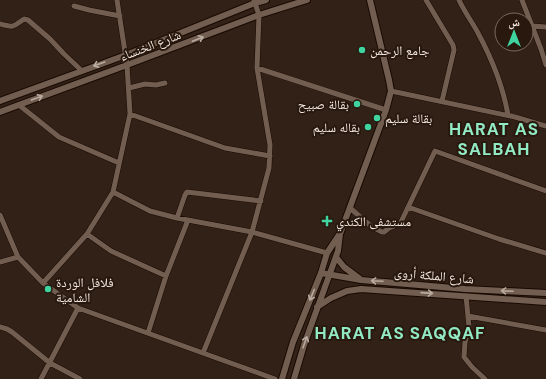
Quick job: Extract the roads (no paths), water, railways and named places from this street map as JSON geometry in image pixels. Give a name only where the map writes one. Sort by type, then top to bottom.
[{"type":"street","points":[[43,283],[87,234],[113,192],[130,114],[128,66],[117,0]]},
{"type":"street","name":"شارع الخنساء","points":[[0,101],[126,54],[255,2],[266,0]]},
{"type":"street","name":"شارع الخنساء","points":[[0,112],[128,66],[259,16],[308,0]]},
{"type":"street","points":[[282,379],[293,342],[321,273],[327,253],[340,234],[350,208],[386,110],[391,91],[370,0]]},
{"type":"street","points":[[426,0],[453,45],[454,50],[442,101]]},
{"type":"street","points":[[459,0],[466,15],[477,31],[495,68],[506,103],[508,115]]},
{"type":"street","points":[[522,0],[527,12]]},
{"type":"street","points":[[203,353],[252,232],[269,168],[270,145],[257,68],[259,16],[255,2]]},
{"type":"street","points":[[74,6],[120,16]]},
{"type":"street","points":[[0,24],[11,27],[24,19],[28,20],[50,39],[82,71]]},
{"type":"street","points":[[534,26],[546,27]]},
{"type":"street","points":[[534,30],[544,50],[546,65]]},
{"type":"street","points":[[257,68],[386,110]]},
{"type":"street","points":[[129,88],[145,84],[165,83]]},
{"type":"street","points":[[391,91],[508,115],[546,126]]},
{"type":"street","points":[[19,105],[59,137],[119,163]]},
{"type":"street","points":[[130,114],[225,148],[270,156]]},
{"type":"street","points":[[350,208],[372,227],[384,232],[388,228],[400,224],[435,150],[546,190]]},
{"type":"street","points":[[113,192],[150,211],[177,218],[252,232],[327,253]]},
{"type":"street","points":[[177,218],[187,192],[260,201]]},
{"type":"street","points":[[408,207],[499,239],[546,253]]},
{"type":"street","points":[[0,215],[18,257],[43,283],[78,308],[275,379]]},
{"type":"street","points":[[148,333],[166,276],[188,220]]},
{"type":"street","points":[[87,234],[111,251],[166,276]]},
{"type":"street","points":[[294,379],[304,345],[336,257],[340,234]]},
{"type":"street","points":[[0,262],[18,257]]},
{"type":"street","points":[[336,257],[344,267],[361,280]]},
{"type":"street","name":"شارع الملكة أروى","points":[[321,273],[361,280],[465,289],[546,293]]},
{"type":"street","name":"شارع الملكة أروى","points":[[317,308],[331,298],[346,291],[361,289],[546,302]]},
{"type":"street","points":[[466,296],[469,327],[465,342],[464,357],[485,379]]},
{"type":"street","points":[[41,379],[78,308]]},
{"type":"street","points":[[468,316],[546,330]]},
{"type":"street","points":[[0,327],[12,332],[50,363],[80,379]]},
{"type":"place","name":"جامع الرحمن","points":[[362,50]]},
{"type":"place","name":"بقالة صبيح","points":[[357,104]]},
{"type":"place","name":"بقالة سليم","points":[[377,118]]},
{"type":"place","name":"بقاله سليم","points":[[368,127]]},
{"type":"place","name":"مستشفى الكندي","points":[[327,221]]},
{"type":"place","name":"فلافل الوردة الشامية","points":[[48,289]]},
{"type":"district","name":"HARAT AS SALBAH","points":[[494,139]]},
{"type":"district","name":"HARAT AS SAQQAF","points":[[400,333]]}]
